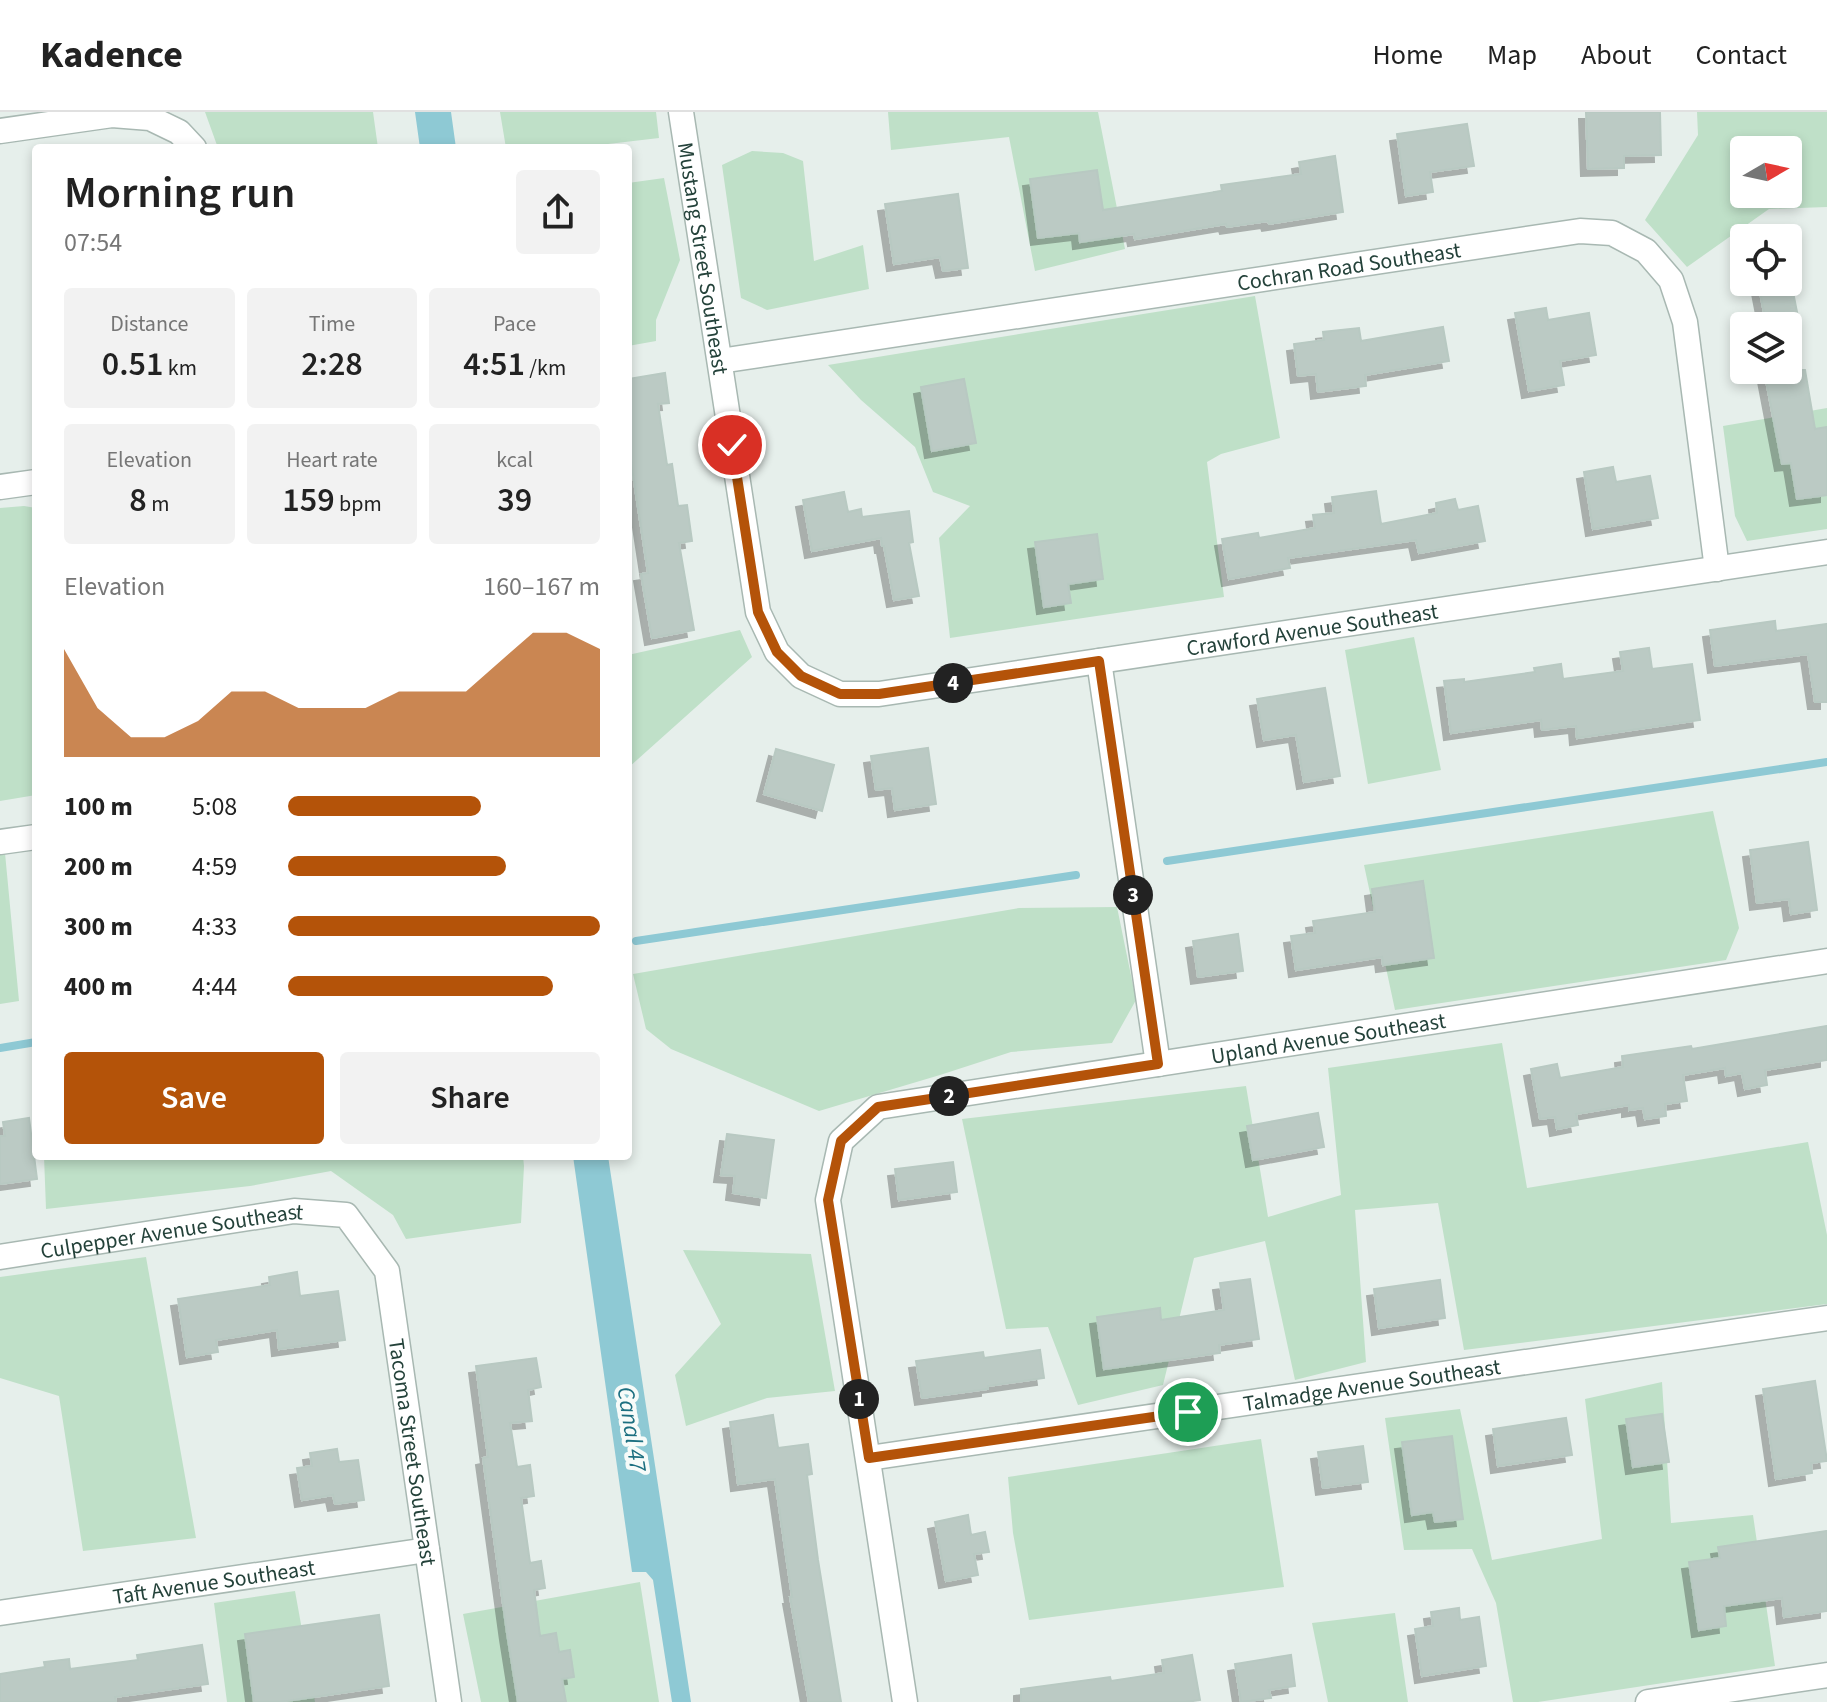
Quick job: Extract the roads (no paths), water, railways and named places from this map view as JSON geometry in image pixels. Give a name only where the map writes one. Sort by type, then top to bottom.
[{"type":"street","name":"Mustang Street Southeast","points":[[681,112],[758,612],[777,652],[801,676]]},
{"type":"street","points":[[0,131],[112,115],[150,118],[179,132],[190,144]]},
{"type":"street","name":"Cochran Road Southeast","points":[[720,361],[1580,231],[1612,233],[1646,251],[1671,280],[1685,322],[1717,569]]},
{"type":"street","points":[[0,487],[32,483]]},
{"type":"street","name":"Crawford Avenue Southeast","points":[[801,676],[840,694],[879,694],[1827,552]]},
{"type":"street","points":[[1099,661],[1158,1064]]},
{"type":"street","points":[[0,842],[32,838]]},
{"type":"street","name":"Upland Avenue Southeast","points":[[869,1458],[828,1200],[841,1141],[878,1107],[1827,961]]},
{"type":"street","name":"Culpepper Avenue Southeast","points":[[0,1257],[294,1211],[346,1215]]},
{"type":"street","name":"Tacoma Street Southeast","points":[[346,1215],[387,1271],[449,1702]]},
{"type":"street","name":"Talmadge Avenue Southeast","points":[[869,1458],[1827,1318]]},
{"type":"street","points":[[869,1458],[905,1702]]},
{"type":"street","name":"Taft Avenue Southeast","points":[[0,1613],[427,1550]]},
{"type":"street","points":[[1648,1702],[1827,1675]]},
{"type":"water","points":[[415,112],[451,112],[455,144],[419,144]]},
{"type":"water","name":"Canal 47","points":[[574,1160],[609,1160],[691,1702],[672,1702],[653,1580],[646,1572],[632,1572]]},
{"type":"waterway","points":[[1167,861],[1827,762]]},
{"type":"waterway","points":[[636,941],[1076,875]]},
{"type":"waterway","points":[[0,1048],[32,1043]]}]
